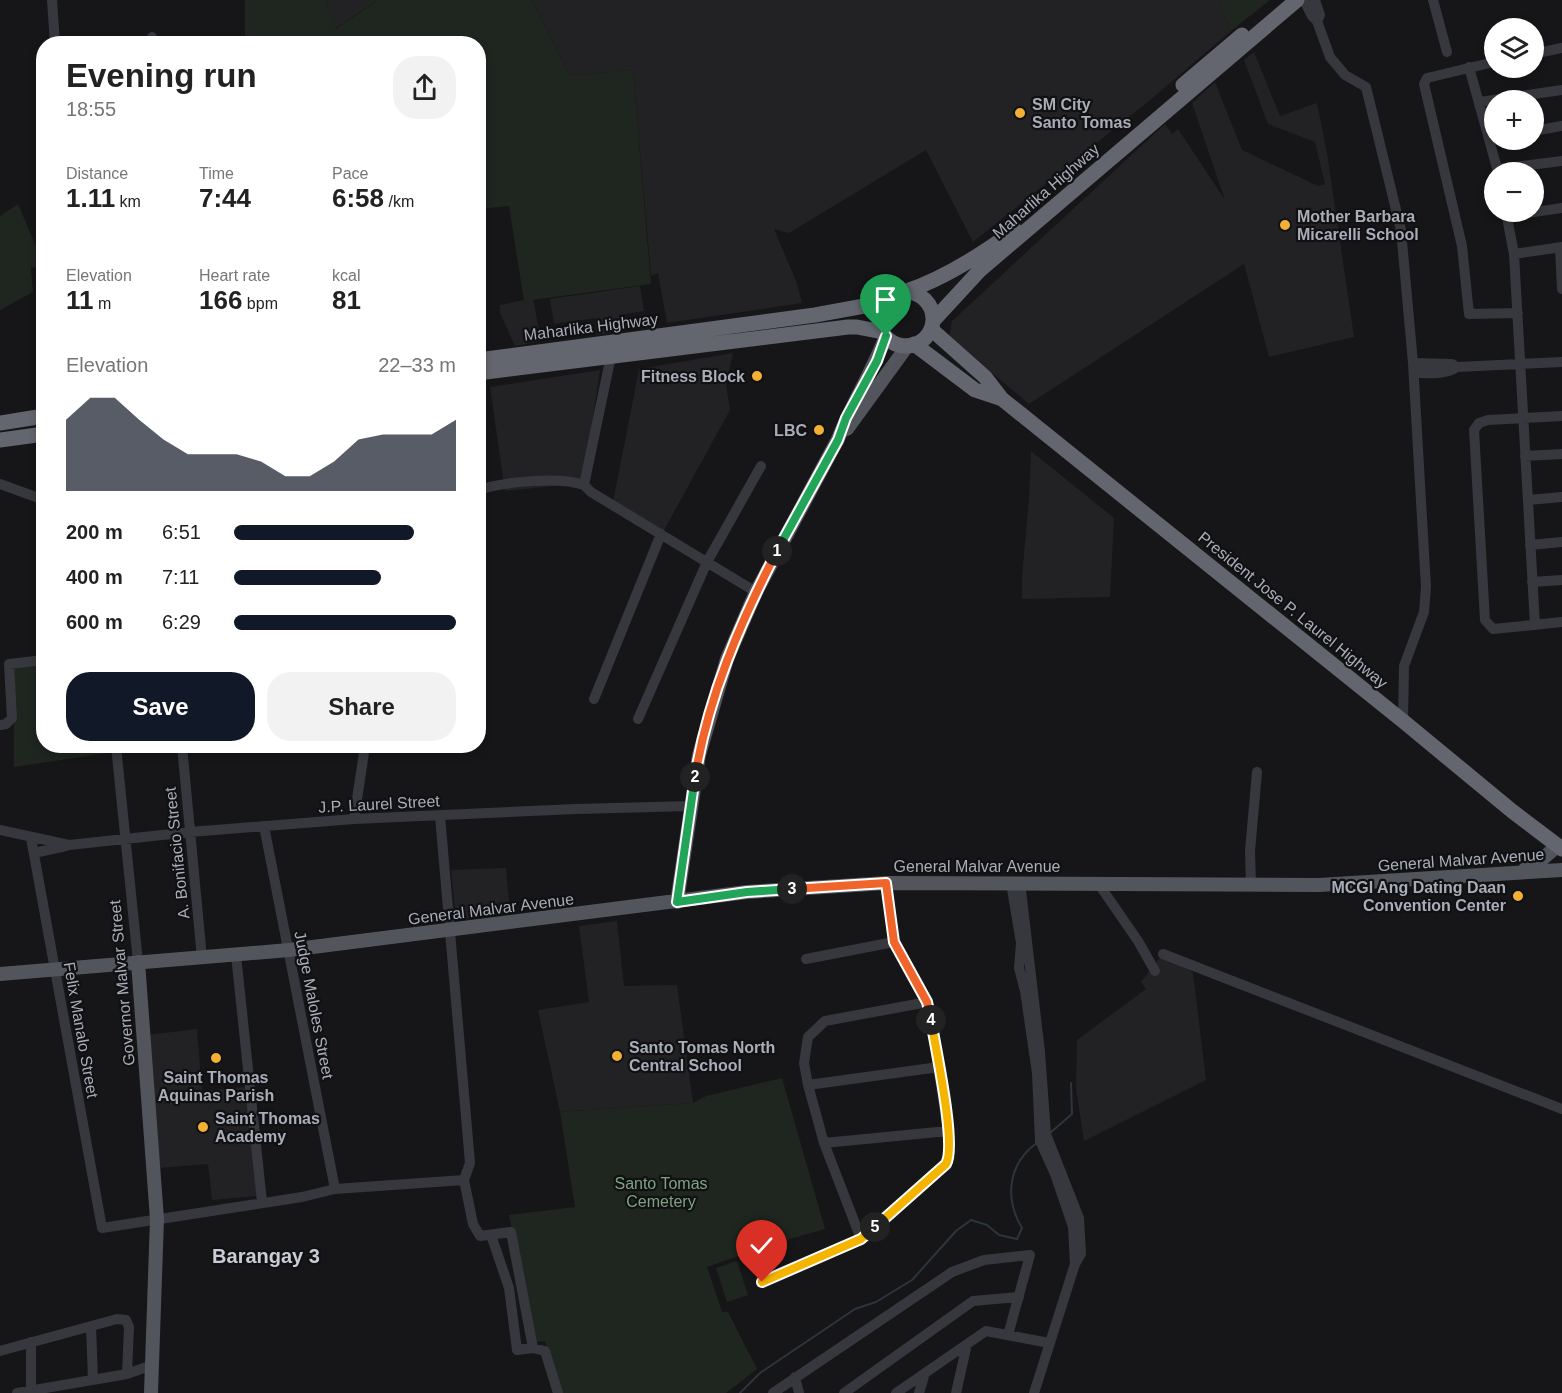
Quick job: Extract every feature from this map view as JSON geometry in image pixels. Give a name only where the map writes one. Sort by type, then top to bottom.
[{"type":"highway","name":"Maharlika Highway","points":[[904,292],[933,281],[1014,232],[1295,0]]},
{"type":"highway","name":"Maharlika Highway","points":[[932,325],[980,270],[1295,0]]},
{"type":"highway","points":[[904,292],[916,294],[926,301],[931,310],[932,325],[924,338],[911,345],[896,343],[884,334],[880,316],[886,302],[904,292]]},
{"type":"highway","name":"Maharlika Highway","points":[[486,359],[815,315],[886,302]]},
{"type":"highway","name":"President Jose P. Laurel Highway","points":[[932,325],[986,377],[1002,399],[1559,848]]},
{"type":"highway","name":"Maharlika Highway","points":[[486,372],[848,327],[884,334]]},
{"type":"highway","name":"President Jose P. Laurel Highway","points":[[911,345],[975,390],[1002,399]]},
{"type":"highway","points":[[0,423],[36,417]]},
{"type":"highway","points":[[0,440],[36,435]]},
{"type":"main road","points":[[677,902],[699,755],[727,659],[756,592],[838,440],[846,418],[877,361],[884,334]]},
{"type":"main road","points":[[838,440],[911,345]]},
{"type":"main road","points":[[1517,873],[1539,862],[1559,848]]},
{"type":"main road","name":"General Malvar Avenue","points":[[2,975],[288,950],[747,892],[886,883],[1319,885],[1562,870]]},
{"type":"main road","name":"Governor Malvar Street","points":[[138,962],[157,1219],[151,1393]]},
{"type":"street","points":[[52,0],[54,36]]},
{"type":"street","points":[[1295,0],[1317,21],[1330,57],[1345,75],[1366,87],[1401,230],[1414,368],[1426,587],[1424,612],[1404,666],[1403,721]]},
{"type":"street","points":[[1315,0],[1320,15],[1317,21]]},
{"type":"street","points":[[1433,0],[1447,52]]},
{"type":"street","points":[[1544,52],[1562,48]]},
{"type":"street","points":[[1484,64],[1427,78],[1424,84],[1462,246],[1469,314],[1518,313]]},
{"type":"street","points":[[1468,67],[1484,117]]},
{"type":"street","points":[[1479,102],[1562,90]]},
{"type":"street","points":[[1544,129],[1562,126]]},
{"type":"street","points":[[1544,165],[1562,162]]},
{"type":"street","points":[[1544,210],[1562,208]]},
{"type":"street","points":[[1508,222],[1514,254],[1518,313],[1534,625]]},
{"type":"street","points":[[1514,254],[1561,248],[1562,289]]},
{"type":"street","points":[[584,485],[611,356]]},
{"type":"street","points":[[1414,368],[1440,373],[1457,367],[1562,362]]},
{"type":"street","points":[[1562,416],[1488,420],[1479,423],[1474,430],[1485,620],[1493,629],[1562,622]]},
{"type":"street","points":[[1525,456],[1562,454]]},
{"type":"street","points":[[638,719],[707,562],[761,466]]},
{"type":"street","points":[[486,488],[501,484],[569,480],[584,485],[591,492],[756,592]]},
{"type":"street","points":[[0,484],[36,497]]},
{"type":"street","points":[[1528,500],[1562,497]]},
{"type":"street","points":[[594,699],[661,534]]},
{"type":"street","points":[[1530,545],[1562,542]]},
{"type":"street","points":[[1532,582],[1562,580]]},
{"type":"street","points":[[0,725],[6,724],[12,718],[9,664],[36,661]]},
{"type":"street","name":"Governor Malvar Street","points":[[117,753],[138,962]]},
{"type":"street","name":"A. Bonifacio Street","points":[[183,753],[202,958]]},
{"type":"street","points":[[354,819],[364,753]]},
{"type":"street","points":[[1251,886],[1251,851],[1257,772]]},
{"type":"street","name":"J.P. Laurel Street","points":[[34,853],[69,845],[126,838],[354,819],[691,806]]},
{"type":"street","points":[[440,816],[470,1162],[464,1180],[473,1224],[480,1236],[511,1232],[533,1348]]},
{"type":"street","name":"Judge Maloles Street","points":[[264,826],[335,1190]]},
{"type":"street","name":"J.P. Laurel Street","points":[[0,830],[69,845]]},
{"type":"street","name":"Felix Manalo Street","points":[[31,838],[102,1228],[157,1219]]},
{"type":"street","points":[[1015,882],[1021,943],[1019,968],[1026,991],[1037,1072],[1040,1141],[1055,1174],[1073,1227],[1075,1264],[1034,1393]]},
{"type":"street","points":[[762,1282],[861,1239],[946,1164],[949,1158],[948,1131],[939,1067],[927,1002],[894,942],[886,883]]},
{"type":"street","points":[[1098,883],[1138,941],[1155,971]]},
{"type":"street","points":[[806,959],[894,942]]},
{"type":"street","points":[[1163,954],[1562,1109]]},
{"type":"street","points":[[236,955],[262,1202]]},
{"type":"street","points":[[861,1239],[824,1143],[808,1085],[804,1063],[808,1037],[825,1021],[927,1002]]},
{"type":"street","points":[[808,1085],[939,1067]]},
{"type":"street","points":[[824,1143],[948,1131]]},
{"type":"street","points":[[157,1219],[335,1190],[464,1180]]},
{"type":"street","points":[[491,1235],[509,1288],[518,1350],[533,1348],[545,1351],[558,1393]]},
{"type":"street","points":[[773,1393],[952,1272],[984,1260],[1030,1255],[1008,1335]]},
{"type":"street","points":[[844,1393],[973,1301],[1019,1297]]},
{"type":"street","points":[[0,1352],[117,1319],[126,1320],[129,1327],[128,1374]]},
{"type":"street","points":[[91,1326],[93,1380]]},
{"type":"street","points":[[896,1393],[986,1331],[1050,1343]]},
{"type":"street","points":[[31,1342],[31,1391]]},
{"type":"street","points":[[956,1393],[968,1344]]},
{"type":"street","points":[[17,1393],[43,1391],[128,1374],[152,1365]]},
{"type":"street","points":[[919,1393],[925,1373]]},
{"type":"street","points":[[795,1377],[799,1393]]},
{"type":"shaded area","points":[[326,0],[378,0],[335,29]]},
{"type":"shaded area","points":[[532,0],[1219,0],[1231,31],[1149,101],[973,242],[926,150],[789,233],[774,229],[796,281],[802,303],[667,323],[658,273],[651,276],[633,70],[570,76]]},
{"type":"shaded area","points":[[1254,52],[1280,116],[1317,103],[1327,153],[1354,337],[1269,357],[1244,264],[1029,404],[949,337],[952,321],[1165,124],[1172,134],[1178,129],[1225,200],[1192,103],[1215,82],[1242,150],[1318,186],[1325,184],[1315,142],[1268,124],[1244,60]]},
{"type":"shaded area","points":[[640,286],[644,311],[619,315],[621,331],[597,335],[595,318],[554,324],[550,299]]},
{"type":"shaded area","points":[[533,298],[541,341],[515,346],[500,313],[500,305]]},
{"type":"shaded area","points":[[733,353],[726,384],[730,410],[663,532],[613,502],[639,369]]},
{"type":"shaded area","points":[[600,370],[583,483],[505,491],[490,387]]},
{"type":"shaded area","points":[[1031,451],[1114,518],[1110,597],[1022,599]]},
{"type":"shaded area","points":[[506,868],[510,913],[456,920],[451,870]]},
{"type":"shaded area","name":"Santo Tomas North Central School","points":[[617,921],[624,986],[677,985],[693,1103],[560,1112],[538,1010],[589,1002],[579,926]]},
{"type":"shaded area","points":[[1161,956],[1188,967],[1193,973],[1206,1080],[1084,1141],[1076,1088],[1077,1040],[1146,989],[1141,982]]},
{"type":"shaded area","name":"Saint Thomas Academy","points":[[197,1029],[202,1091],[246,1087],[257,1196],[212,1200],[208,1164],[159,1168],[147,1035]]},
{"type":"green space","points":[[245,0],[326,0],[336,29],[378,0],[532,0],[570,76],[633,70],[651,284],[524,301],[509,206],[486,208],[486,36],[245,36]]},
{"type":"green space","points":[[1219,0],[1270,0],[1231,31]]},
{"type":"green space","points":[[18,204],[36,244],[36,267],[31,268],[33,292],[0,310],[0,216]]},
{"type":"green space","points":[[36,663],[36,753],[107,753],[14,767],[14,665]]},
{"type":"green space","name":"Santo Tomas Cemetery","points":[[782,1078],[825,1229],[707,1267],[722,1312],[728,1312],[757,1369],[726,1393],[561,1393],[545,1341],[530,1343],[525,1290],[509,1215],[575,1207],[560,1112],[693,1103],[706,1096]]},
{"type":"green space","points":[[737,1261],[748,1295],[727,1302],[716,1268]]},
{"type":"waterway","points":[[1050,1133],[1072,1114],[1071,1083]]},
{"type":"waterway","points":[[740,1393],[760,1373],[855,1309],[876,1302],[912,1280],[956,1231],[971,1220],[987,1225],[999,1235],[1017,1239],[1022,1228],[1013,1205],[1012,1182],[1020,1160],[1038,1142]]},
{"type":"place","name":"SM City Santo Tomas","points":[[1020,113]]},
{"type":"place","name":"Mother Barbara Micarelli School","points":[[1285,225]]},
{"type":"place","name":"Fitness Block","points":[[757,376]]},
{"type":"place","name":"LBC","points":[[819,430]]},
{"type":"place","name":"MCGI Ang Dating Daan Convention Center","points":[[1518,896]]},
{"type":"place","name":"Santo Tomas North Central School","points":[[617,1056]]},
{"type":"place","name":"Saint Thomas Aquinas Parish","points":[[216,1058]]},
{"type":"place","name":"Saint Thomas Academy","points":[[203,1127]]},
{"type":"district","name":"Barangay 3","points":[[266,1256]]},
{"type":"route","points":[[762,1282],[861,1239],[946,1164],[949,1158],[948,1131],[939,1067],[927,1002],[894,942],[886,883],[747,892],[677,902],[699,755],[727,659],[756,592],[838,440],[846,418],[877,361],[886,336]]}]
